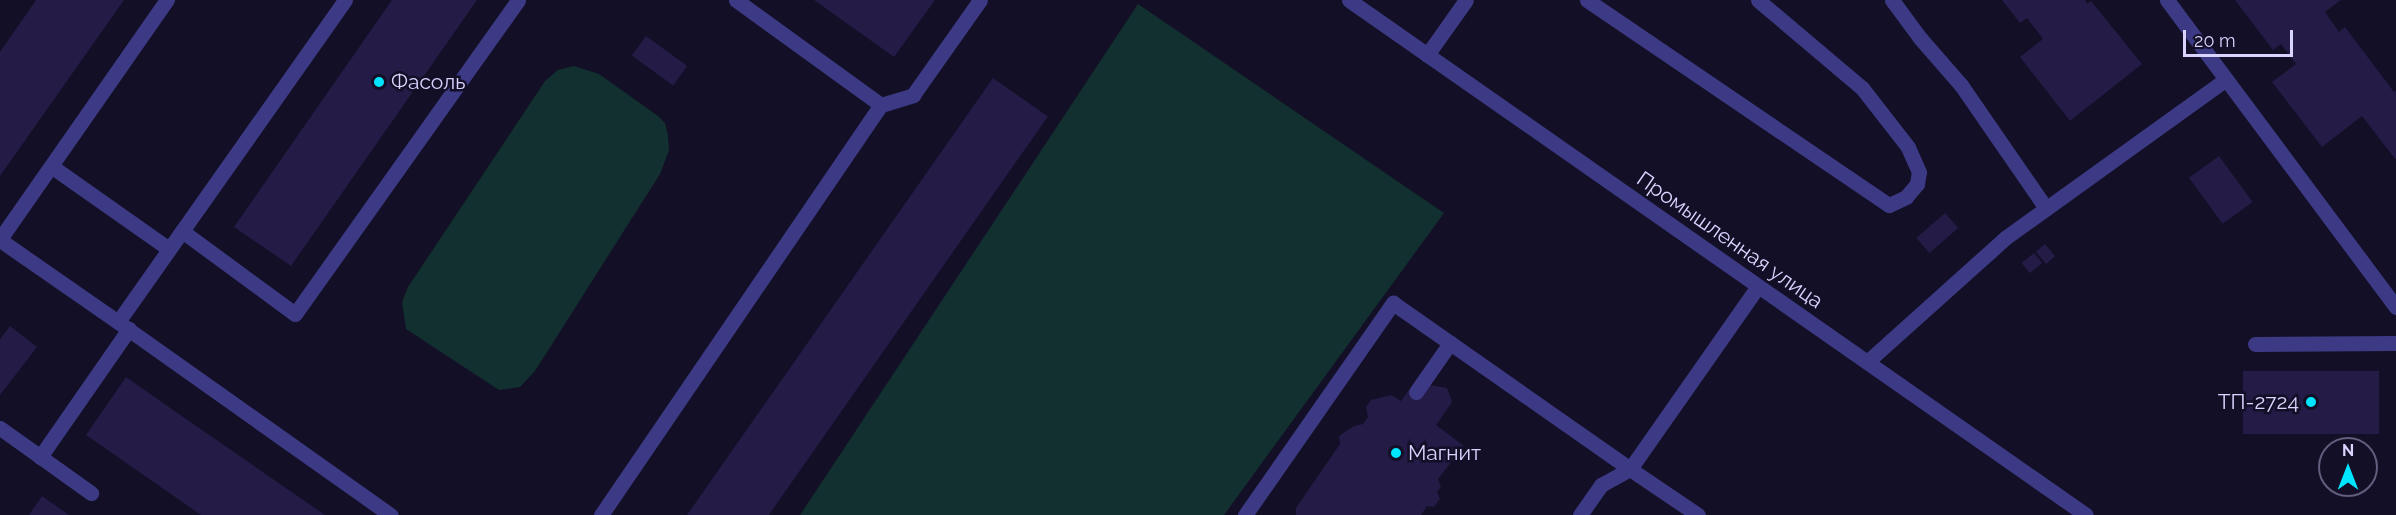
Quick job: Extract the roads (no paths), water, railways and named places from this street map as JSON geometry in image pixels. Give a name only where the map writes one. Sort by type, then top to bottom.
[{"type":"street","points":[[167,0],[0,240],[391,515]]},
{"type":"street","points":[[40,457],[169,249],[345,0]]},
{"type":"street","points":[[182,231],[295,314],[518,0]]},
{"type":"street","points":[[736,0],[881,105]]},
{"type":"street","points":[[602,515],[881,105],[913,95],[980,0]]},
{"type":"street","name":"Промышленная улица","points":[[1349,0],[2086,515]]},
{"type":"street","points":[[1427,55],[1466,0]]},
{"type":"street","points":[[1587,0],[1889,205],[1906,197],[1917,184],[1919,172],[1908,147],[1862,88],[1758,0]]},
{"type":"street","points":[[1892,0],[1920,38],[1961,85],[2046,208]]},
{"type":"street","points":[[2167,0],[2396,307]]},
{"type":"street","points":[[1868,362],[2005,237],[2226,79]]},
{"type":"street","points":[[51,166],[169,249]]},
{"type":"street","points":[[1580,515],[1600,485],[1630,469],[1758,286]]},
{"type":"street","points":[[1245,515],[1393,303],[1698,515]]},
{"type":"street","points":[[1416,392],[1450,343]]},
{"type":"street","points":[[2254,344],[2396,343]]},
{"type":"street","points":[[0,428],[91,493]]},
{"type":"place","name":"Фасоль","points":[[379,82]]},
{"type":"place","name":"ТП-2724","points":[[2311,402]]},
{"type":"place","name":"Магнит","points":[[1396,453]]}]
